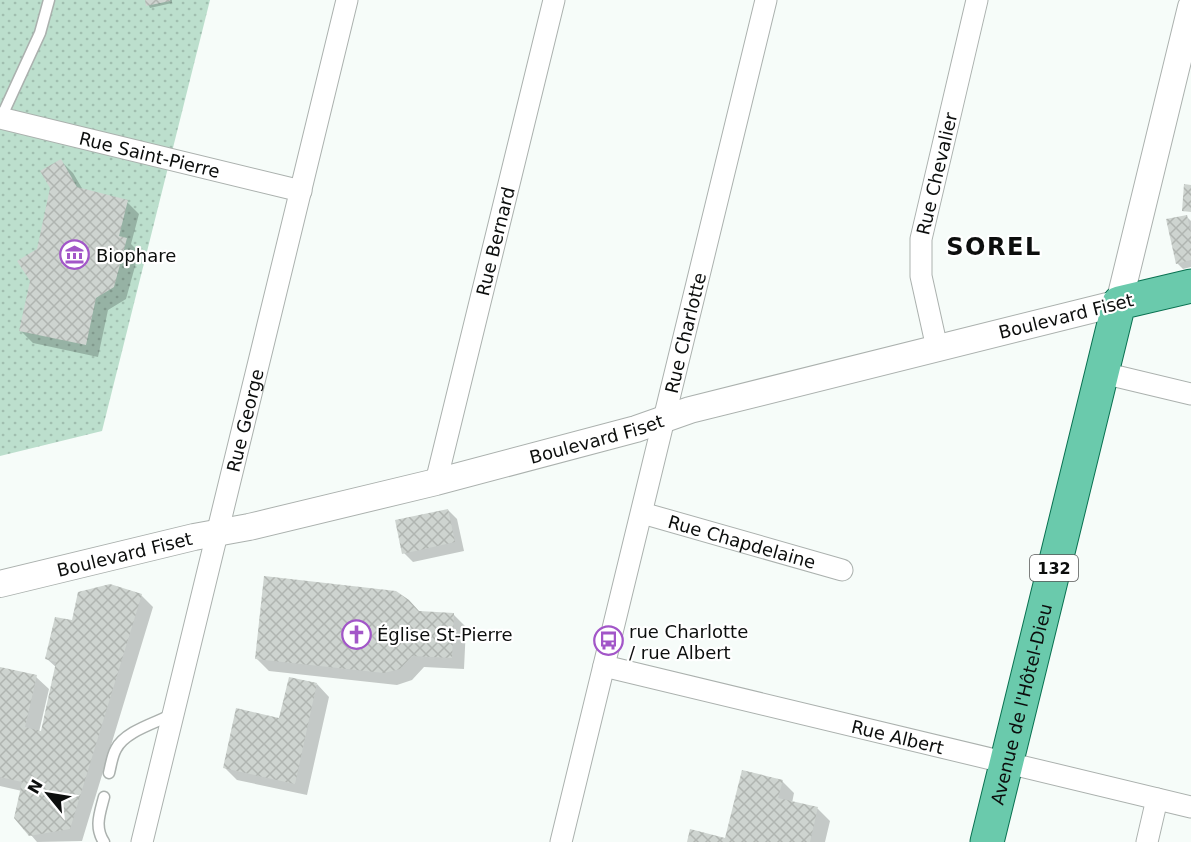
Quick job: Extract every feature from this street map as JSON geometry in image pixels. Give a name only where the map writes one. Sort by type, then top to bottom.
[{"type":"main road","name":"Boulevard Fiset","points":[[1119,303],[1191,286]]},
{"type":"main road","name":"Avenue de l'Hôtel-Dieu","points":[[987,842],[1119,303]]},
{"type":"street","name":"Rue George","points":[[142,842],[347,0]]},
{"type":"street","name":"Rue Bernard","points":[[436,482],[554,0]]},
{"type":"street","name":"Rue Charlotte","points":[[561,842],[766,0]]},
{"type":"street","name":"Rue Chevalier","points":[[937,348],[921,276],[921,239],[977,0]]},
{"type":"street","name":"Avenue de l'Hôtel-Dieu","points":[[1119,303],[1191,7]]},
{"type":"street","name":"Rue Saint-Pierre","points":[[0,118],[301,191]]},
{"type":"street","name":"Boulevard Fiset","points":[[0,584],[436,482],[636,429],[690,410],[1119,303]]},
{"type":"street","points":[[1103,373],[1191,394]]},
{"type":"street","name":"Rue Chapdelaine","points":[[642,513],[842,570]]},
{"type":"street","name":"Rue Albert","points":[[604,666],[1191,807]]},
{"type":"street","points":[[1148,842],[1158,799]]},
{"type":"lane","points":[[0,118],[40,33],[50,0]]},
{"type":"lane","points":[[109,773],[115,751],[121,742],[130,735],[174,714]]},
{"type":"lane","points":[[104,797],[98,822],[99,832],[104,842]]},
{"type":"green space","points":[[0,0],[210,0],[102,431],[0,456]]},
{"type":"building","points":[[145,0],[170,0],[170,1],[146,6]]},
{"type":"building","name":"Biophare","points":[[61,159],[77,187],[128,200],[119,236],[127,238],[114,287],[96,298],[86,345],[19,331],[30,281],[17,261],[37,249],[50,188],[40,171]]},
{"type":"building","points":[[1184,184],[1191,185],[1191,212],[1182,211]]},
{"type":"building","points":[[1187,215],[1191,233],[1191,260],[1176,264],[1166,219]]},
{"type":"building","points":[[448,509],[455,542],[402,554],[395,520]]},
{"type":"building","name":"Église St-Pierre","points":[[264,576],[396,591],[419,611],[454,613],[452,658],[412,656],[400,669],[384,673],[255,659]]},
{"type":"building","points":[[110,584],[142,594],[70,829],[29,836],[14,818],[22,782],[0,777],[0,667],[37,675],[25,727],[41,731],[56,662],[45,659],[55,617],[72,620],[78,592]]},
{"type":"building","points":[[289,677],[317,683],[295,784],[223,768],[236,708],[279,718]]},
{"type":"building","points":[[742,770],[783,780],[778,798],[818,807],[810,842],[687,842],[690,829],[725,838]]},
{"type":"place","name":"Biophare","points":[[75,255]]},
{"type":"place","name":"Église St-Pierre","points":[[356,634]]},
{"type":"place","name":"rue Charlotte / rue Albert","points":[[608,641]]},
{"type":"district","name":"SOREL","points":[[994,247]]}]
